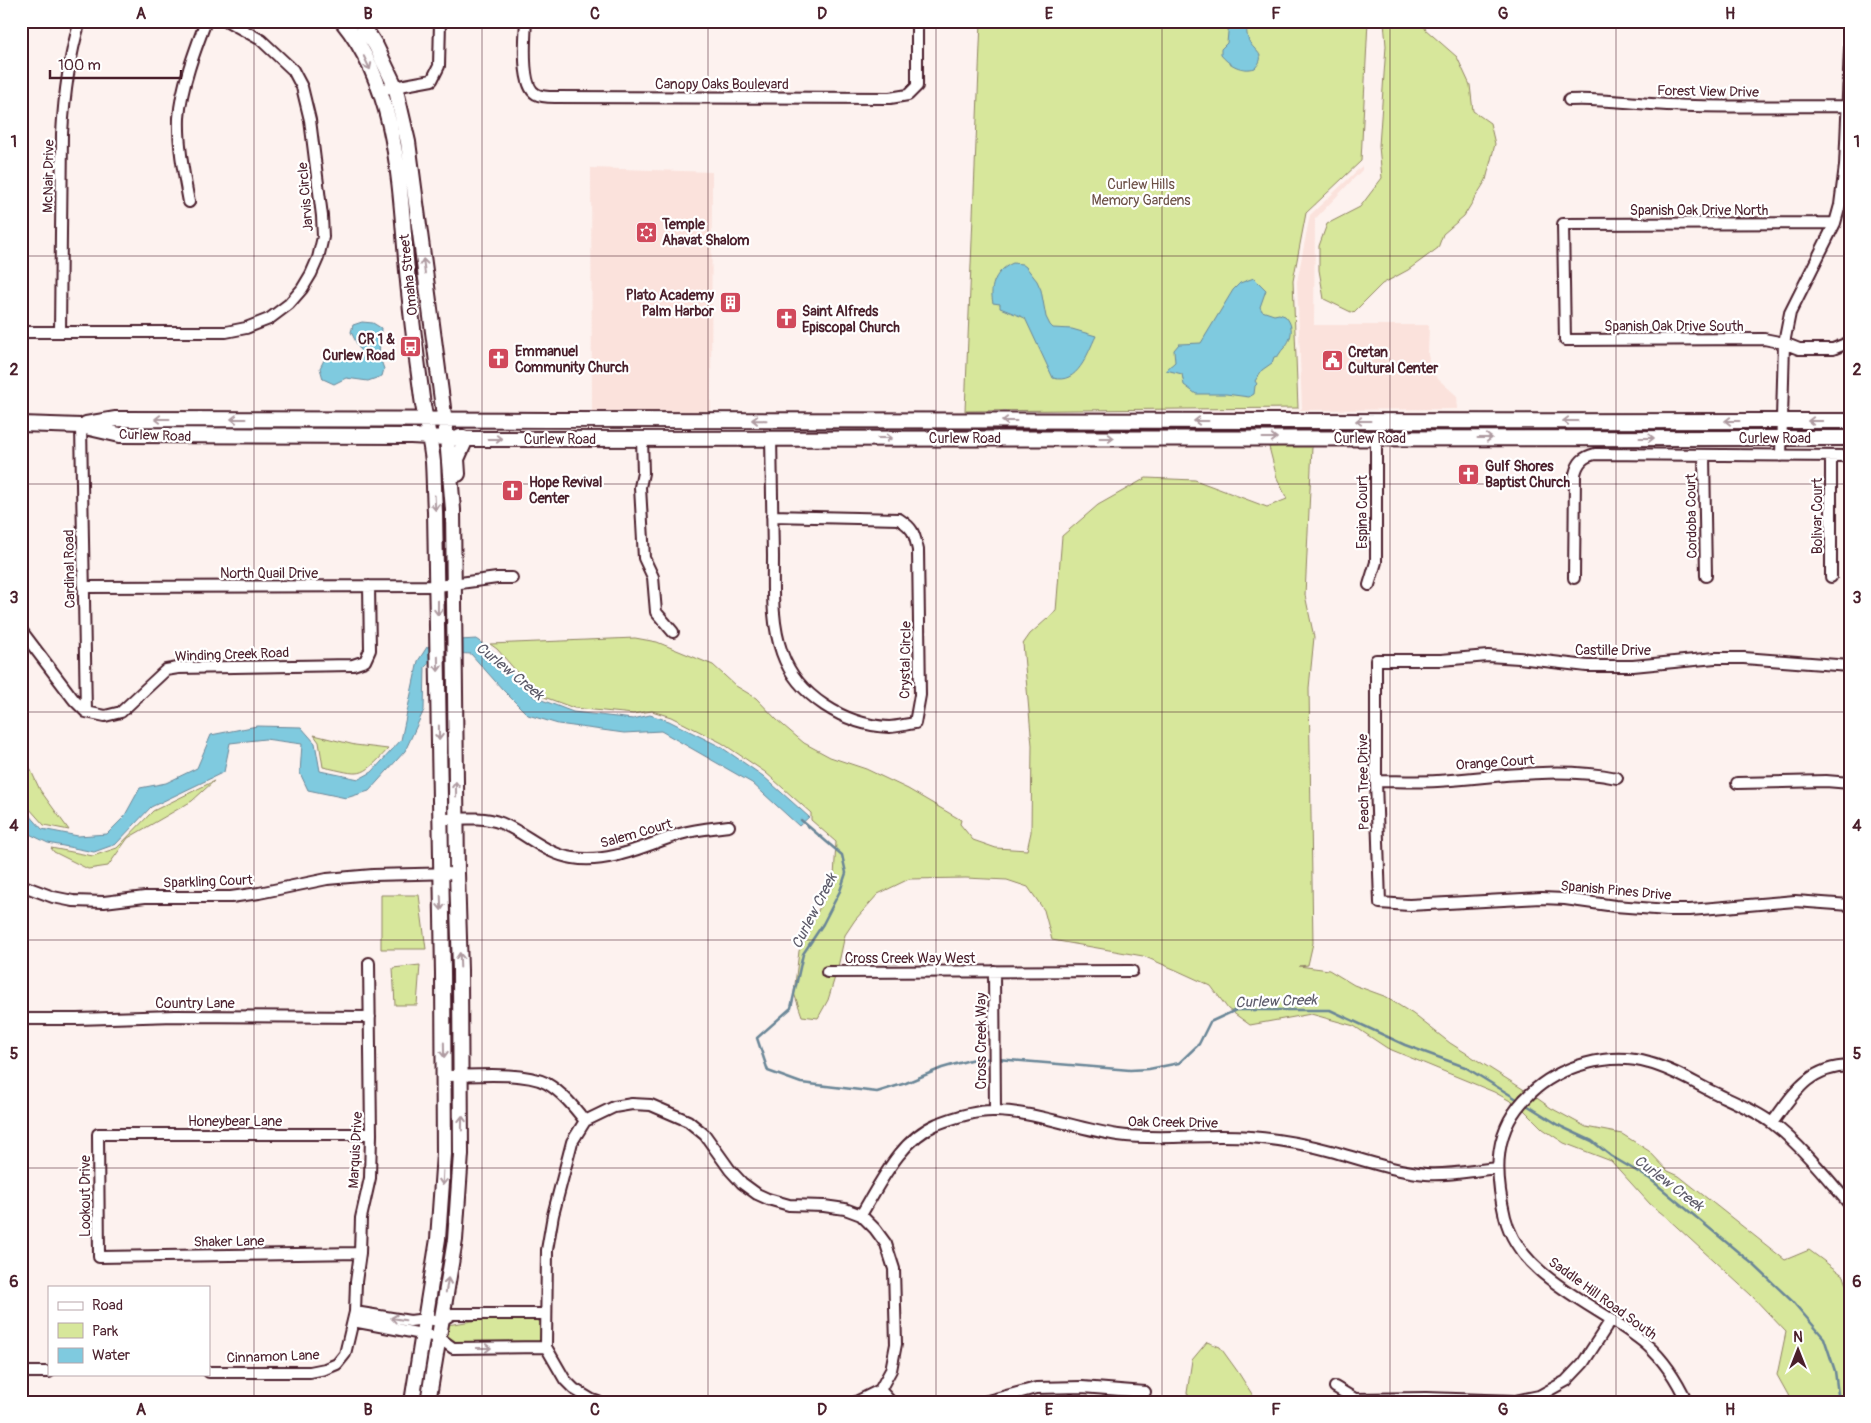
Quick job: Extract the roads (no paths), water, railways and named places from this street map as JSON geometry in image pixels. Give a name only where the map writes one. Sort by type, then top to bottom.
[{"type":"main road","name":"Omaha Street","points":[[342,21],[362,51],[378,90],[391,132],[410,299],[433,427],[452,510],[462,1154],[455,1240],[428,1402]]},
{"type":"main road","name":"Omaha Street","points":[[360,21],[376,46],[395,86],[408,142],[442,401],[433,427],[433,461],[438,586],[440,874],[445,1076],[444,1154],[442,1196],[424,1336],[412,1402]]},
{"type":"main road","points":[[442,401],[457,409],[565,410],[598,418]]},
{"type":"main road","name":"Curlew Road","points":[[21,424],[81,426],[120,436],[228,436],[598,418],[873,421],[1850,421]]},
{"type":"main road","name":"Curlew Road","points":[[81,426],[116,419],[433,427],[466,439],[1850,438]]},
{"type":"main road","points":[[612,439],[624,431],[687,429],[694,427],[702,419]]},
{"type":"main road","points":[[771,438],[788,430],[857,428],[873,421]]},
{"type":"main road","points":[[1376,438],[1392,430],[1460,428],[1465,421]]},
{"type":"main road","points":[[453,551],[461,529],[457,459],[466,439]]},
{"type":"street","name":"McNair Drive","points":[[60,332],[62,125],[71,57],[80,21]]},
{"type":"street","points":[[189,202],[181,153],[180,116],[191,59],[206,21]]},
{"type":"street","name":"Jarvis Circle","points":[[21,332],[226,332],[246,328],[269,319],[289,304],[302,289],[318,258],[323,237],[310,120],[302,87],[293,70],[262,40],[227,21]]},
{"type":"street","points":[[378,90],[432,80],[439,66],[440,21]]},
{"type":"street","name":"Canopy Oaks Boulevard","points":[[526,21],[526,75],[530,90],[537,95],[555,98],[890,98],[908,95],[917,86],[917,21]]},
{"type":"street","points":[[1781,456],[1784,343],[1790,313],[1835,223],[1840,205],[1849,106],[1850,48]]},
{"type":"street","name":"Forest View Drive","points":[[1569,100],[1590,99],[1669,105],[1849,106]]},
{"type":"street","name":"Spanish Oak Drive North","points":[[1564,340],[1563,224],[1835,223]]},
{"type":"street","name":"Spanish Oak Drive South","points":[[1564,340],[1764,339],[1784,343],[1799,349],[1833,349],[1850,342]]},
{"type":"street","name":"Cardinal Road","points":[[81,426],[86,712]]},
{"type":"street","name":"Crystal Circle","points":[[771,438],[772,516],[774,613],[782,652],[786,662],[803,688],[827,708],[846,718],[890,727],[915,723],[920,695],[918,550],[914,532],[910,526],[899,518],[772,516]]},
{"type":"street","name":"Espina Court","points":[[1370,585],[1376,562],[1376,438]]},
{"type":"street","points":[[642,439],[643,473],[640,486],[644,558],[653,577],[656,612],[673,632]]},
{"type":"street","points":[[1574,578],[1575,474],[1581,460],[1588,456],[1595,454],[1850,456]]},
{"type":"street","name":"Cordoba Court","points":[[1704,455],[1706,576]]},
{"type":"street","name":"Bolivar Court","points":[[1831,456],[1831,577]]},
{"type":"street","name":"North Quail Drive","points":[[83,587],[438,586],[497,578],[512,578]]},
{"type":"street","name":"Winding Creek Road","points":[[86,712],[106,716],[121,712],[166,670],[178,668],[353,665],[365,661],[370,650],[369,586]]},
{"type":"street","points":[[21,630],[74,700],[86,712]]},
{"type":"street","name":"Castille Drive","points":[[1376,660],[1442,660],[1488,656],[1587,666],[1634,666],[1715,658],[1744,658],[1850,666]]},
{"type":"street","name":"Peach Tree Drive","points":[[1376,660],[1376,781],[1380,903]]},
{"type":"street","name":"Orange Court","points":[[1376,781],[1438,781],[1545,772],[1600,774],[1616,778]]},
{"type":"street","points":[[1737,783],[1826,781],[1850,783]]},
{"type":"street","name":"Salem Court","points":[[440,819],[483,819],[499,822],[558,855],[581,859],[595,859],[618,855],[682,834],[729,826]]},
{"type":"street","name":"Sparkling Court","points":[[21,885],[72,902],[104,902],[145,897],[231,897],[327,879],[373,875],[457,873]]},
{"type":"street","name":"Spanish Pines Drive","points":[[1380,903],[1409,905],[1565,898],[1615,906],[1668,910],[1690,910],[1795,901],[1850,905]]},
{"type":"street","name":"Marquis Drive","points":[[337,1364],[345,1354],[354,1316],[361,1218],[370,1178],[369,963]]},
{"type":"street","name":"Cross Creek Way","points":[[994,971],[995,1110]]},
{"type":"street","name":"Cross Creek Way West","points":[[827,972],[1132,971]]},
{"type":"street","name":"Country Lane","points":[[21,1019],[175,1016],[370,1017]]},
{"type":"street","name":"Saddle Hill Road South","points":[[1687,1402],[1676,1379],[1647,1345],[1542,1272],[1520,1249],[1506,1218],[1498,1168],[1500,1145],[1505,1126],[1522,1101],[1538,1086],[1554,1076],[1576,1067],[1602,1060],[1629,1058],[1650,1063],[1730,1100],[1772,1123],[1804,1153],[1850,1205]]},
{"type":"street","points":[[1772,1123],[1798,1088],[1808,1078],[1836,1066],[1850,1066]]},
{"type":"street","points":[[445,1076],[512,1076],[544,1082],[568,1100],[585,1121]]},
{"type":"street","points":[[598,1402],[574,1389],[565,1380],[546,1347],[547,1250],[553,1215],[572,1142],[585,1121],[614,1107],[632,1104],[651,1105],[688,1121],[705,1135],[730,1170],[756,1194],[789,1205],[845,1209],[861,1215],[875,1229],[886,1244],[894,1269],[895,1356],[891,1370],[880,1390],[856,1402]]},
{"type":"street","name":"Oak Creek Drive","points":[[861,1215],[891,1165],[914,1139],[924,1131],[937,1124],[962,1116],[995,1110],[1024,1114],[1100,1132],[1141,1138],[1248,1136],[1307,1145],[1414,1172],[1429,1174],[1498,1168]]},
{"type":"street","name":"Honeybear Lane","points":[[98,1134],[371,1134]]},
{"type":"street","name":"Lookout Drive","points":[[98,1134],[99,1257]]},
{"type":"street","name":"Shaker Lane","points":[[99,1257],[360,1253]]},
{"type":"street","points":[[354,1316],[410,1321],[426,1319],[441,1321],[452,1314],[546,1314]]},
{"type":"street","points":[[354,1316],[424,1336],[438,1337],[453,1348],[546,1347]]},
{"type":"street","points":[[1335,1387],[1355,1399],[1426,1398],[1515,1401],[1539,1396],[1566,1381],[1583,1363],[1611,1320]]},
{"type":"street","name":"Cinnamon Lane","points":[[210,1372],[310,1372],[337,1364]]},
{"type":"street","points":[[21,1372],[48,1372]]},
{"type":"street","points":[[984,1402],[1036,1388],[1082,1387],[1145,1392]]},
{"type":"street","points":[[880,1390],[892,1402]]},
{"type":"water","points":[[1229,21],[1246,21],[1248,39],[1260,56],[1259,63],[1255,68],[1245,69],[1236,67],[1221,55],[1221,49],[1227,43]]},
{"type":"water","points":[[1659,21],[1768,21],[1769,24],[1679,26]]},
{"type":"water","points":[[1013,263],[1022,264],[1026,267],[1037,281],[1041,290],[1046,317],[1053,328],[1072,329],[1096,336],[1085,359],[1075,373],[1069,377],[1062,379],[1053,378],[1025,318],[1000,308],[1000,304],[993,303],[992,291],[995,279],[1002,270]]},
{"type":"water","points":[[1254,278],[1266,290],[1260,307],[1262,311],[1285,316],[1288,320],[1291,328],[1289,341],[1278,355],[1274,357],[1272,363],[1262,370],[1255,381],[1257,384],[1254,394],[1249,397],[1226,394],[1196,394],[1184,385],[1182,374],[1166,370],[1175,362],[1174,350],[1179,344],[1201,343],[1233,290],[1240,283]]},
{"type":"water","points":[[362,322],[373,323],[381,328],[379,355],[384,369],[382,376],[368,381],[346,378],[334,384],[323,379],[320,368],[325,358],[333,355],[350,361],[358,357],[360,350],[351,332],[353,325]]},
{"type":"water","points":[[476,639],[494,652],[534,697],[573,712],[633,719],[650,715],[669,721],[721,747],[763,776],[809,817],[799,826],[752,783],[661,731],[624,733],[558,724],[528,715],[471,654],[458,654],[441,656],[425,667],[424,710],[405,751],[369,791],[346,798],[308,790],[300,773],[302,744],[265,739],[230,743],[224,772],[151,807],[116,844],[94,852],[48,843],[21,830],[21,805],[42,829],[78,836],[107,834],[124,817],[140,788],[166,783],[197,768],[211,735],[257,726],[301,727],[315,743],[320,771],[359,779],[372,772],[401,740],[418,661],[427,647],[444,641]]},
{"type":"waterway","name":"Curlew Creek","points":[[801,820],[842,855],[846,873],[840,891],[823,924],[803,954],[791,1008],[757,1038],[768,1071],[801,1083],[877,1092],[906,1083],[942,1068],[977,1058],[991,1059]]},
{"type":"waterway","name":"Curlew Creek","points":[[997,1059],[1130,1070],[1149,1069],[1179,1063],[1199,1044],[1210,1022],[1236,1010],[1330,1010],[1405,1045],[1465,1067],[1520,1101]]},
{"type":"waterway","name":"Curlew Creek","points":[[1525,1104],[1562,1127],[1592,1141],[1611,1156],[1650,1179],[1755,1266],[1793,1302],[1824,1338],[1835,1371],[1839,1402]]},
{"type":"place","name":"Temple Ahavat Shalom","points":[[646,232]]},
{"type":"place","name":"Plato Academy Palm Harbor","points":[[730,303]]},
{"type":"place","name":"Saint Alfreds Episcopal Church","points":[[786,319]]},
{"type":"place","name":"CR 1 & Curlew Road","points":[[411,347]]},
{"type":"place","name":"Emmanuel Community Church","points":[[499,359]]},
{"type":"place","name":"Cretan Cultural Center","points":[[1332,360]]},
{"type":"place","name":"Gulf Shores Baptist Church","points":[[1469,474]]},
{"type":"place","name":"Hope Revival Center","points":[[513,490]]},
{"type":"park label","name":"Curlew Hills Memory Gardens","points":[[1141,192]]}]
